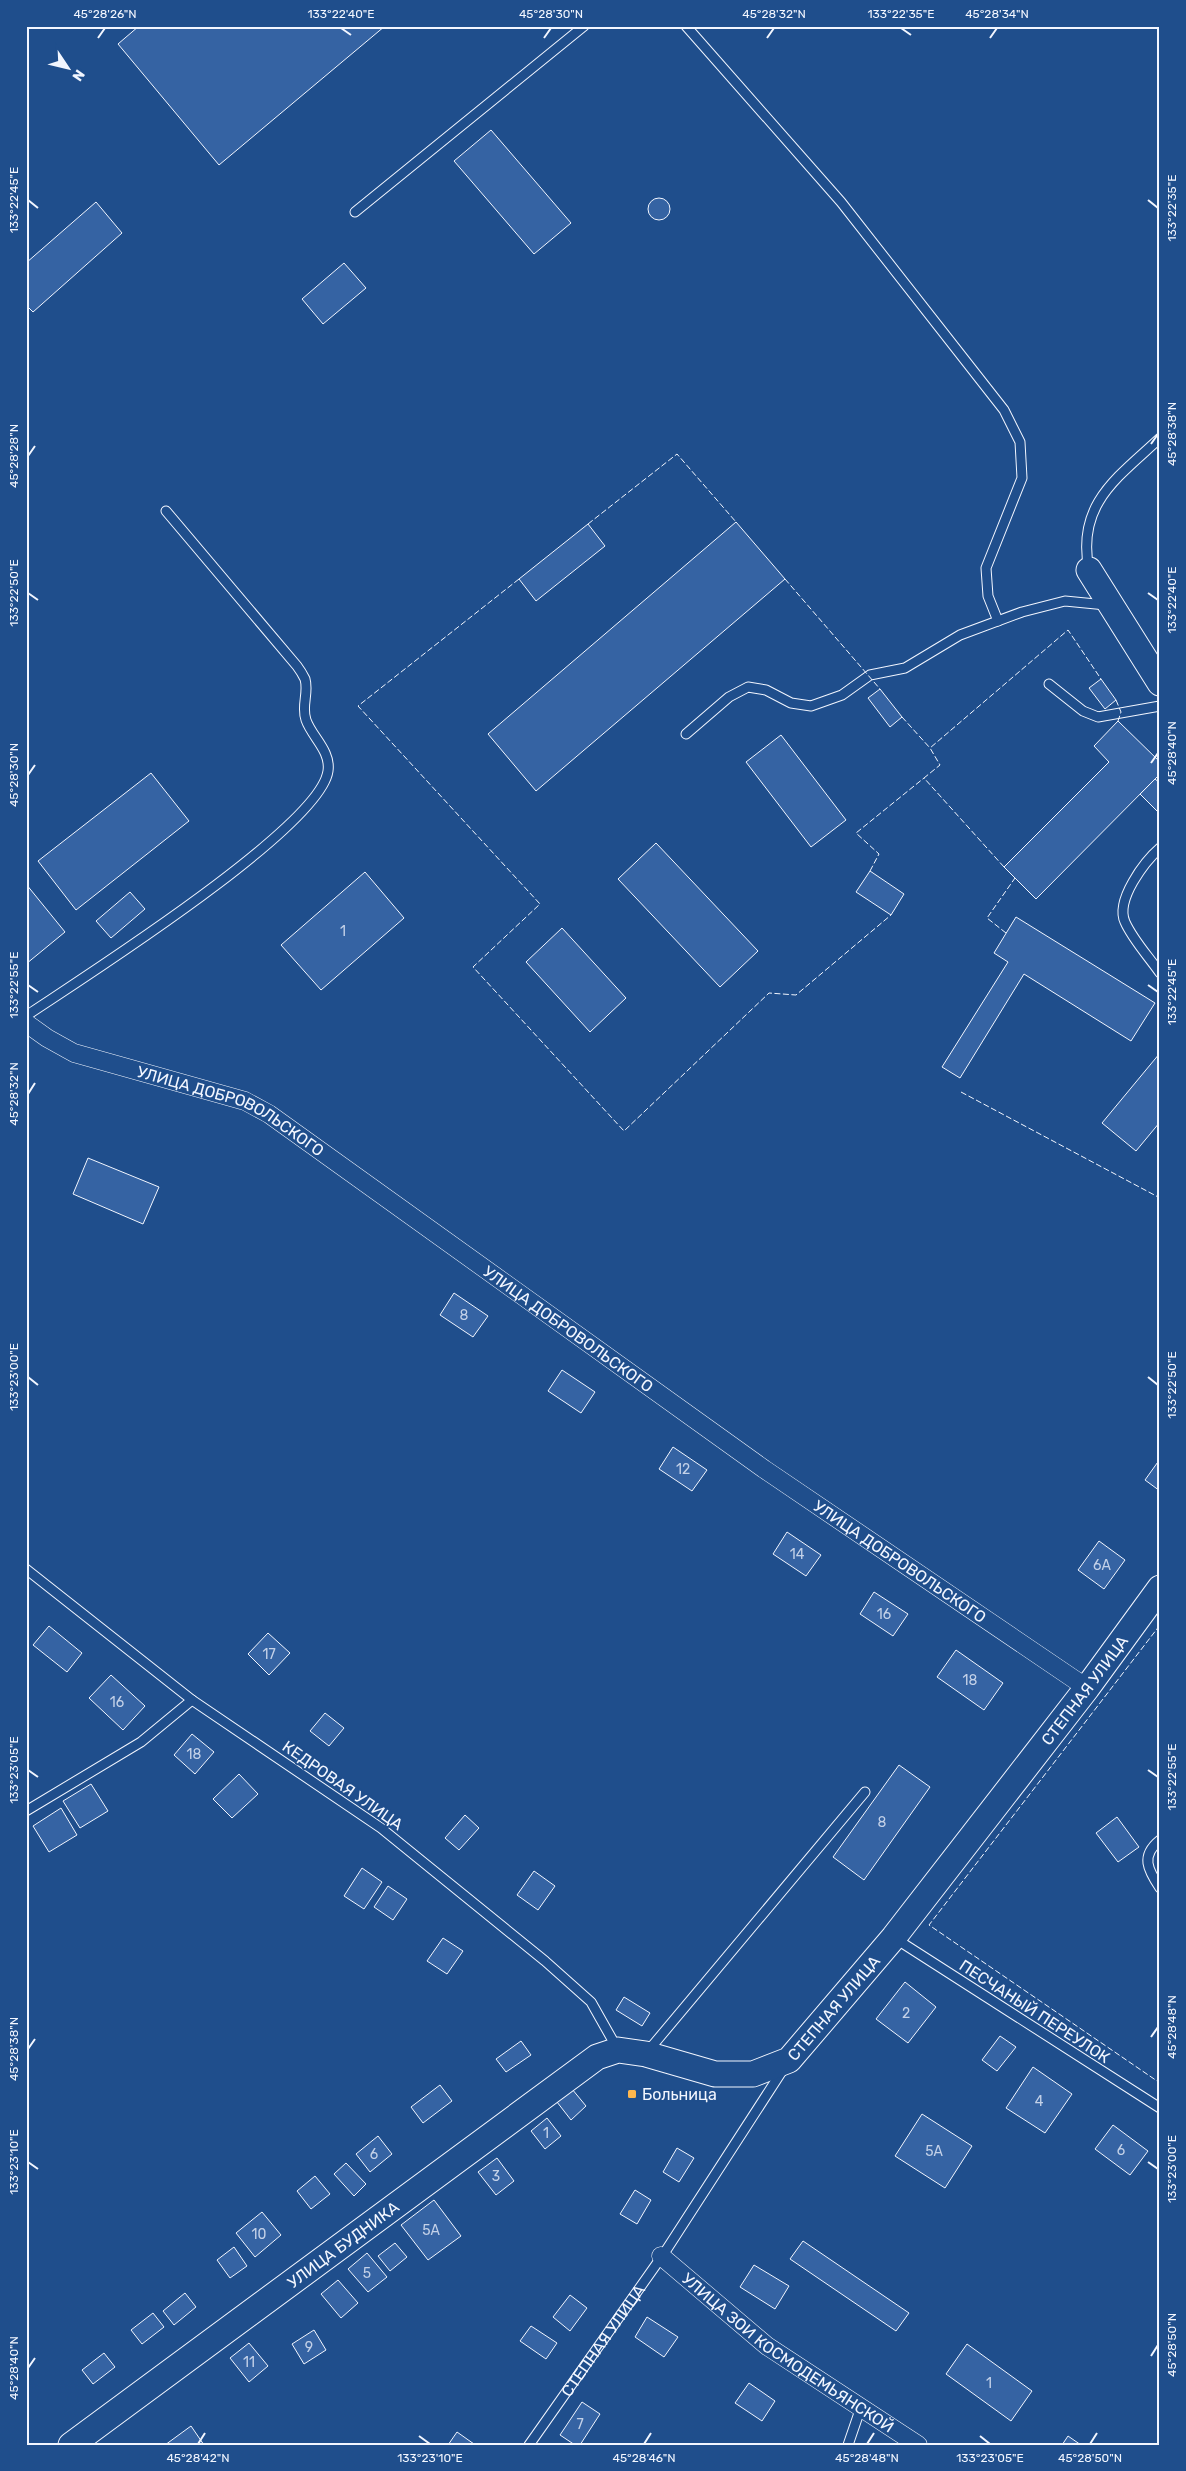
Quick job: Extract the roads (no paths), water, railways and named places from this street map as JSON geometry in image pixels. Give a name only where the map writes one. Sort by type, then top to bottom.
[{"type":"street","points":[[1090,570],[1160,682]]},
{"type":"street","name":"УЛИЦА ДОБРОВОЛЬСКОГО","points":[[26,1023],[74,1054],[245,1101],[269,1114],[764,1469],[1087,1688]]},
{"type":"street","name":"СТЕПНАЯ УЛИЦА","points":[[789,2060],[894,1937],[1087,1688],[1160,1588]]},
{"type":"street","points":[[618,2050],[646,2054],[715,2074],[754,2074],[789,2060]]},
{"type":"street","name":"УЛИЦА БУДНИКА","points":[[71,2445],[597,2057],[618,2050]]},
{"type":"street","name":"УЛИЦА ЗОИ КОСМОДЕМЬЯНСКОЙ","points":[[662,2256],[767,2346],[918,2445]]},
{"type":"lane","points":[[355,212],[584,26]]},
{"type":"lane","points":[[686,26],[841,202],[1004,410],[1020,442],[1022,478],[986,568],[988,596],[998,622]]},
{"type":"lane","points":[[1090,570],[1086,552],[1086,529],[1103,491],[1160,438]]},
{"type":"lane","points":[[26,1016],[161,926],[253,856],[310,805],[323,788],[328,770],[328,757],[306,722],[302,709],[306,693],[305,680],[297,666],[166,511]]},
{"type":"lane","points":[[686,734],[730,697],[748,688],[766,690],[791,703],[812,706],[842,695],[870,676],[905,668],[960,635],[998,622],[1065,601],[1112,605]]},
{"type":"lane","points":[[1049,684],[1083,711],[1098,717],[1160,706]]},
{"type":"lane","points":[[1160,848],[1143,866],[1130,886],[1124,904],[1124,920],[1160,973]]},
{"type":"lane","name":"КЕДРОВАЯ УЛИЦА","points":[[26,1569],[192,1700],[381,1828],[546,1961],[592,2002],[618,2050]]},
{"type":"lane","points":[[26,1811],[141,1742],[192,1700]]},
{"type":"lane","points":[[646,2054],[865,1792]]},
{"type":"lane","points":[[1160,1840],[1151,1847],[1147,1862],[1160,1888]]},
{"type":"lane","name":"ПЕСЧАНЫЙ ПЕРЕУЛОК","points":[[894,1937],[1160,2108]]},
{"type":"lane","name":"СТЕПНАЯ УЛИЦА","points":[[529,2445],[662,2256],[789,2060]]},
{"type":"lane","points":[[848,2445],[861,2407]]},
{"type":"place","name":"Больница","points":[[632,2094]]}]
